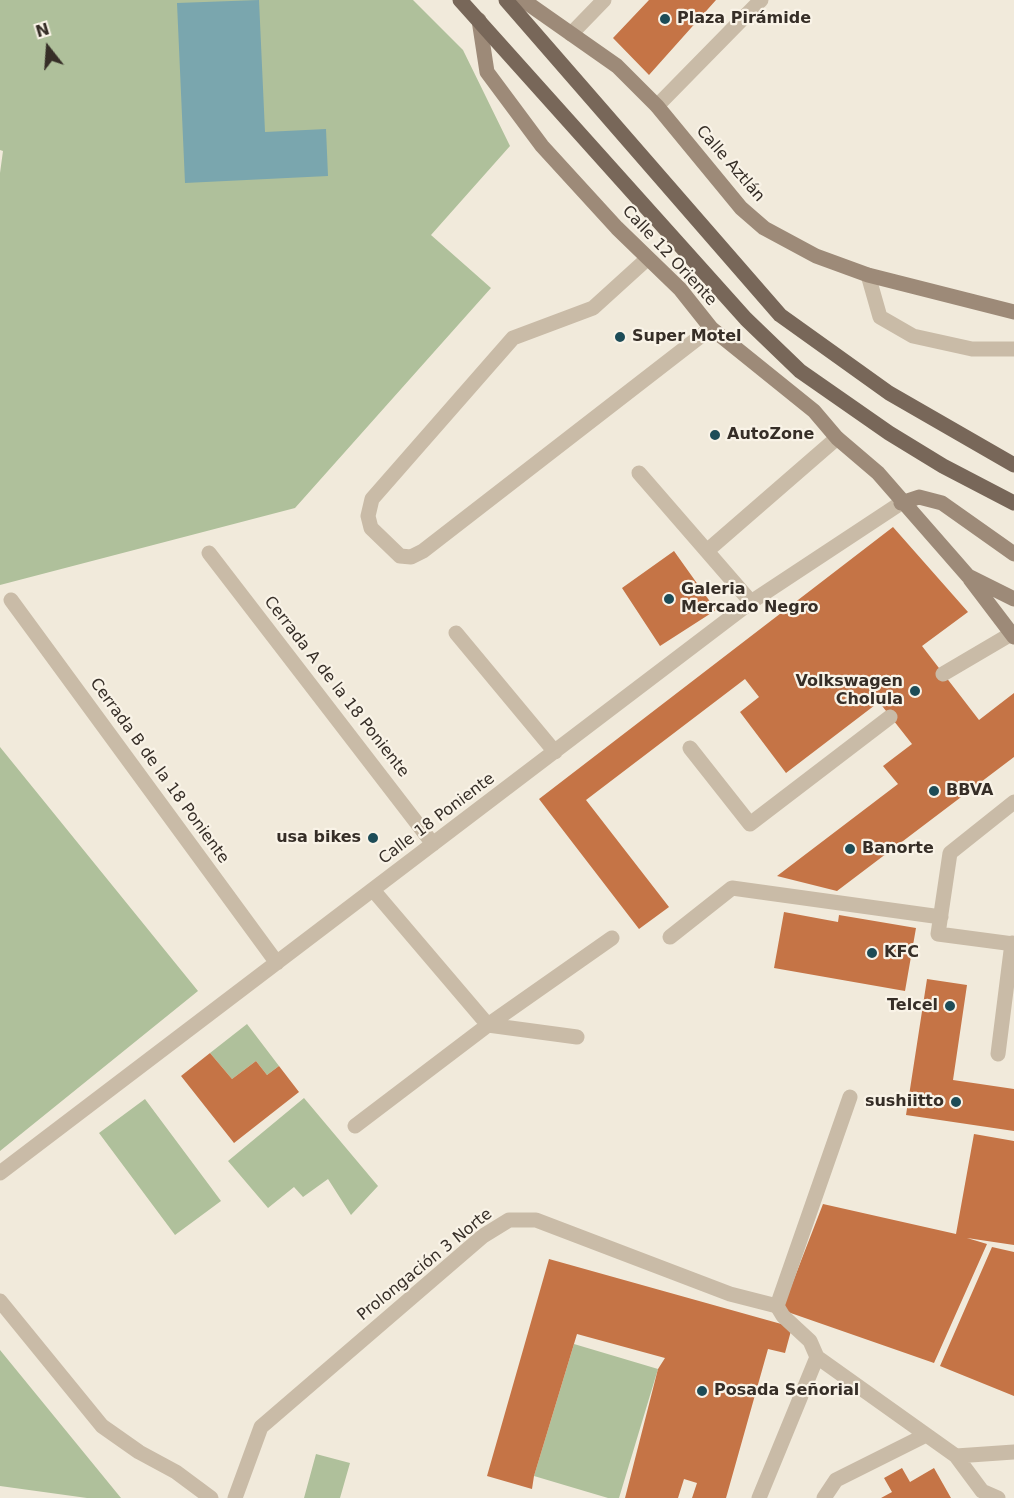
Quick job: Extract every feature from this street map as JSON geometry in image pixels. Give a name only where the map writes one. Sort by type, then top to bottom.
[{"type":"main road","name":"Calle 12 Oriente","points":[[460,0],[746,319],[800,371],[889,433],[943,466],[1014,503]]},
{"type":"main road","points":[[506,0],[780,315],[889,393],[1014,465]]},
{"type":"main road","name":"Calle Aztlán","points":[[523,0],[617,66],[657,106],[741,208],[764,228],[816,256],[868,274],[1014,312]]},
{"type":"main road","name":"Calle 12 Oriente","points":[[479,20],[487,72],[542,146],[647,259],[680,289],[711,328],[814,411],[837,438],[878,473],[968,576],[1014,599]]},
{"type":"main road","points":[[901,502],[919,497],[942,503],[1014,554]]},
{"type":"main road","points":[[968,576],[1012,635]]},
{"type":"street","points":[[571,33],[604,0]]},
{"type":"street","points":[[657,106],[761,0]]},
{"type":"street","points":[[647,259],[593,308],[513,338],[372,499],[368,516],[371,528],[400,556],[411,557],[423,551],[711,328]]},
{"type":"street","points":[[868,274],[880,317],[913,336],[972,350],[1014,349]]},
{"type":"street","points":[[708,550],[837,438]]},
{"type":"street","points":[[639,473],[751,602]]},
{"type":"street","name":"Calle 18 Poniente","points":[[0,1173],[751,602],[901,502]]},
{"type":"street","name":"Cerrada A de la 18 Poniente","points":[[210,553],[433,844]]},
{"type":"street","name":"Cerrada B de la 18 Poniente","points":[[12,600],[277,963]]},
{"type":"street","points":[[456,633],[555,752]]},
{"type":"street","points":[[943,674],[1012,635]]},
{"type":"street","points":[[690,748],[750,824],[890,717]]},
{"type":"street","points":[[998,1054],[1013,944],[938,934],[951,853],[1014,802]]},
{"type":"street","points":[[670,937],[732,888],[941,917]]},
{"type":"street","points":[[373,890],[488,1025],[577,1037]]},
{"type":"street","points":[[355,1126],[488,1025],[612,938]]},
{"type":"street","points":[[850,1097],[777,1306],[783,1316],[810,1341],[817,1357],[956,1456],[982,1491],[998,1498]]},
{"type":"street","name":"Prolongación 3 Norte","points":[[235,1498],[261,1427],[483,1236],[509,1220],[536,1220],[730,1294],[777,1306]]},
{"type":"street","points":[[0,1301],[102,1426],[139,1452],[176,1472],[211,1498]]},
{"type":"street","points":[[759,1498],[817,1357]]},
{"type":"street","points":[[824,1498],[836,1480],[926,1435]]},
{"type":"street","points":[[956,1456],[1014,1452]]},
{"type":"green space","points":[[0,0],[413,0],[463,50],[510,146],[431,235],[491,288],[295,508],[0,585],[0,173],[3,151],[0,150]]},
{"type":"green space","points":[[0,747],[198,991],[0,1151]]},
{"type":"green space","points":[[247,1024],[279,1066],[267,1075],[256,1061],[232,1079],[210,1053]]},
{"type":"green space","points":[[304,1098],[378,1186],[351,1215],[328,1179],[303,1197],[294,1187],[268,1208],[228,1161]]},
{"type":"green space","points":[[145,1099],[221,1201],[175,1235],[99,1133]]},
{"type":"green space","points":[[574,1344],[658,1369],[619,1498],[608,1498],[534,1476]]},
{"type":"green space","points":[[0,1350],[121,1498],[87,1498],[0,1486]]},
{"type":"green space","points":[[316,1454],[350,1463],[340,1498],[304,1498]]},
{"type":"water","points":[[259,0],[265,132],[326,129],[328,176],[185,183],[177,3]]},
{"type":"building","name":"Plaza Pirámide","points":[[649,0],[716,0],[649,75],[613,38]]},
{"type":"building","points":[[893,527],[968,612],[922,646],[979,720],[1014,693],[1014,757],[837,891],[777,876],[898,784],[883,766],[912,744],[879,702],[786,773],[740,712],[759,697],[745,679],[586,800],[669,907],[639,929],[539,799]]},
{"type":"building","name":"Galeria Mercado Negro","points":[[674,551],[716,610],[660,646],[622,588]]},
{"type":"building","name":"KFC","points":[[784,912],[838,922],[839,915],[916,928],[905,991],[774,968]]},
{"type":"building","points":[[927,979],[967,985],[953,1080],[1014,1089],[1014,1131],[906,1115]]},
{"type":"building","points":[[210,1053],[232,1079],[256,1061],[267,1075],[279,1066],[299,1092],[234,1143],[181,1076]]},
{"type":"building","points":[[974,1134],[1014,1141],[1014,1245],[967,1238],[987,1244],[934,1363],[782,1310],[823,1204],[956,1234]]},
{"type":"building","points":[[992,1247],[1014,1252],[1014,1396],[940,1366]]},
{"type":"building","points":[[549,1259],[792,1327],[785,1353],[768,1349],[726,1498],[692,1498],[697,1483],[684,1479],[678,1498],[625,1498],[658,1369],[665,1358],[577,1334],[532,1489],[487,1476]]},
{"type":"building","points":[[902,1468],[910,1482],[934,1468],[951,1498],[881,1498],[892,1492],[884,1478]]},
{"type":"place","name":"Plaza Pirámide","points":[[665,19]]},
{"type":"place","name":"Super Motel","points":[[620,337]]},
{"type":"place","name":"AutoZone","points":[[715,435]]},
{"type":"place","name":"Galeria Mercado Negro","points":[[669,599]]},
{"type":"place","name":"Volkswagen Cholula","points":[[915,691]]},
{"type":"place","name":"BBVA","points":[[934,791]]},
{"type":"place","name":"usa bikes","points":[[373,838]]},
{"type":"place","name":"Banorte","points":[[850,849]]},
{"type":"place","name":"KFC","points":[[872,953]]},
{"type":"place","name":"Telcel","points":[[950,1006]]},
{"type":"place","name":"sushiitto","points":[[956,1102]]},
{"type":"place","name":"Posada Señorial","points":[[702,1391]]}]
